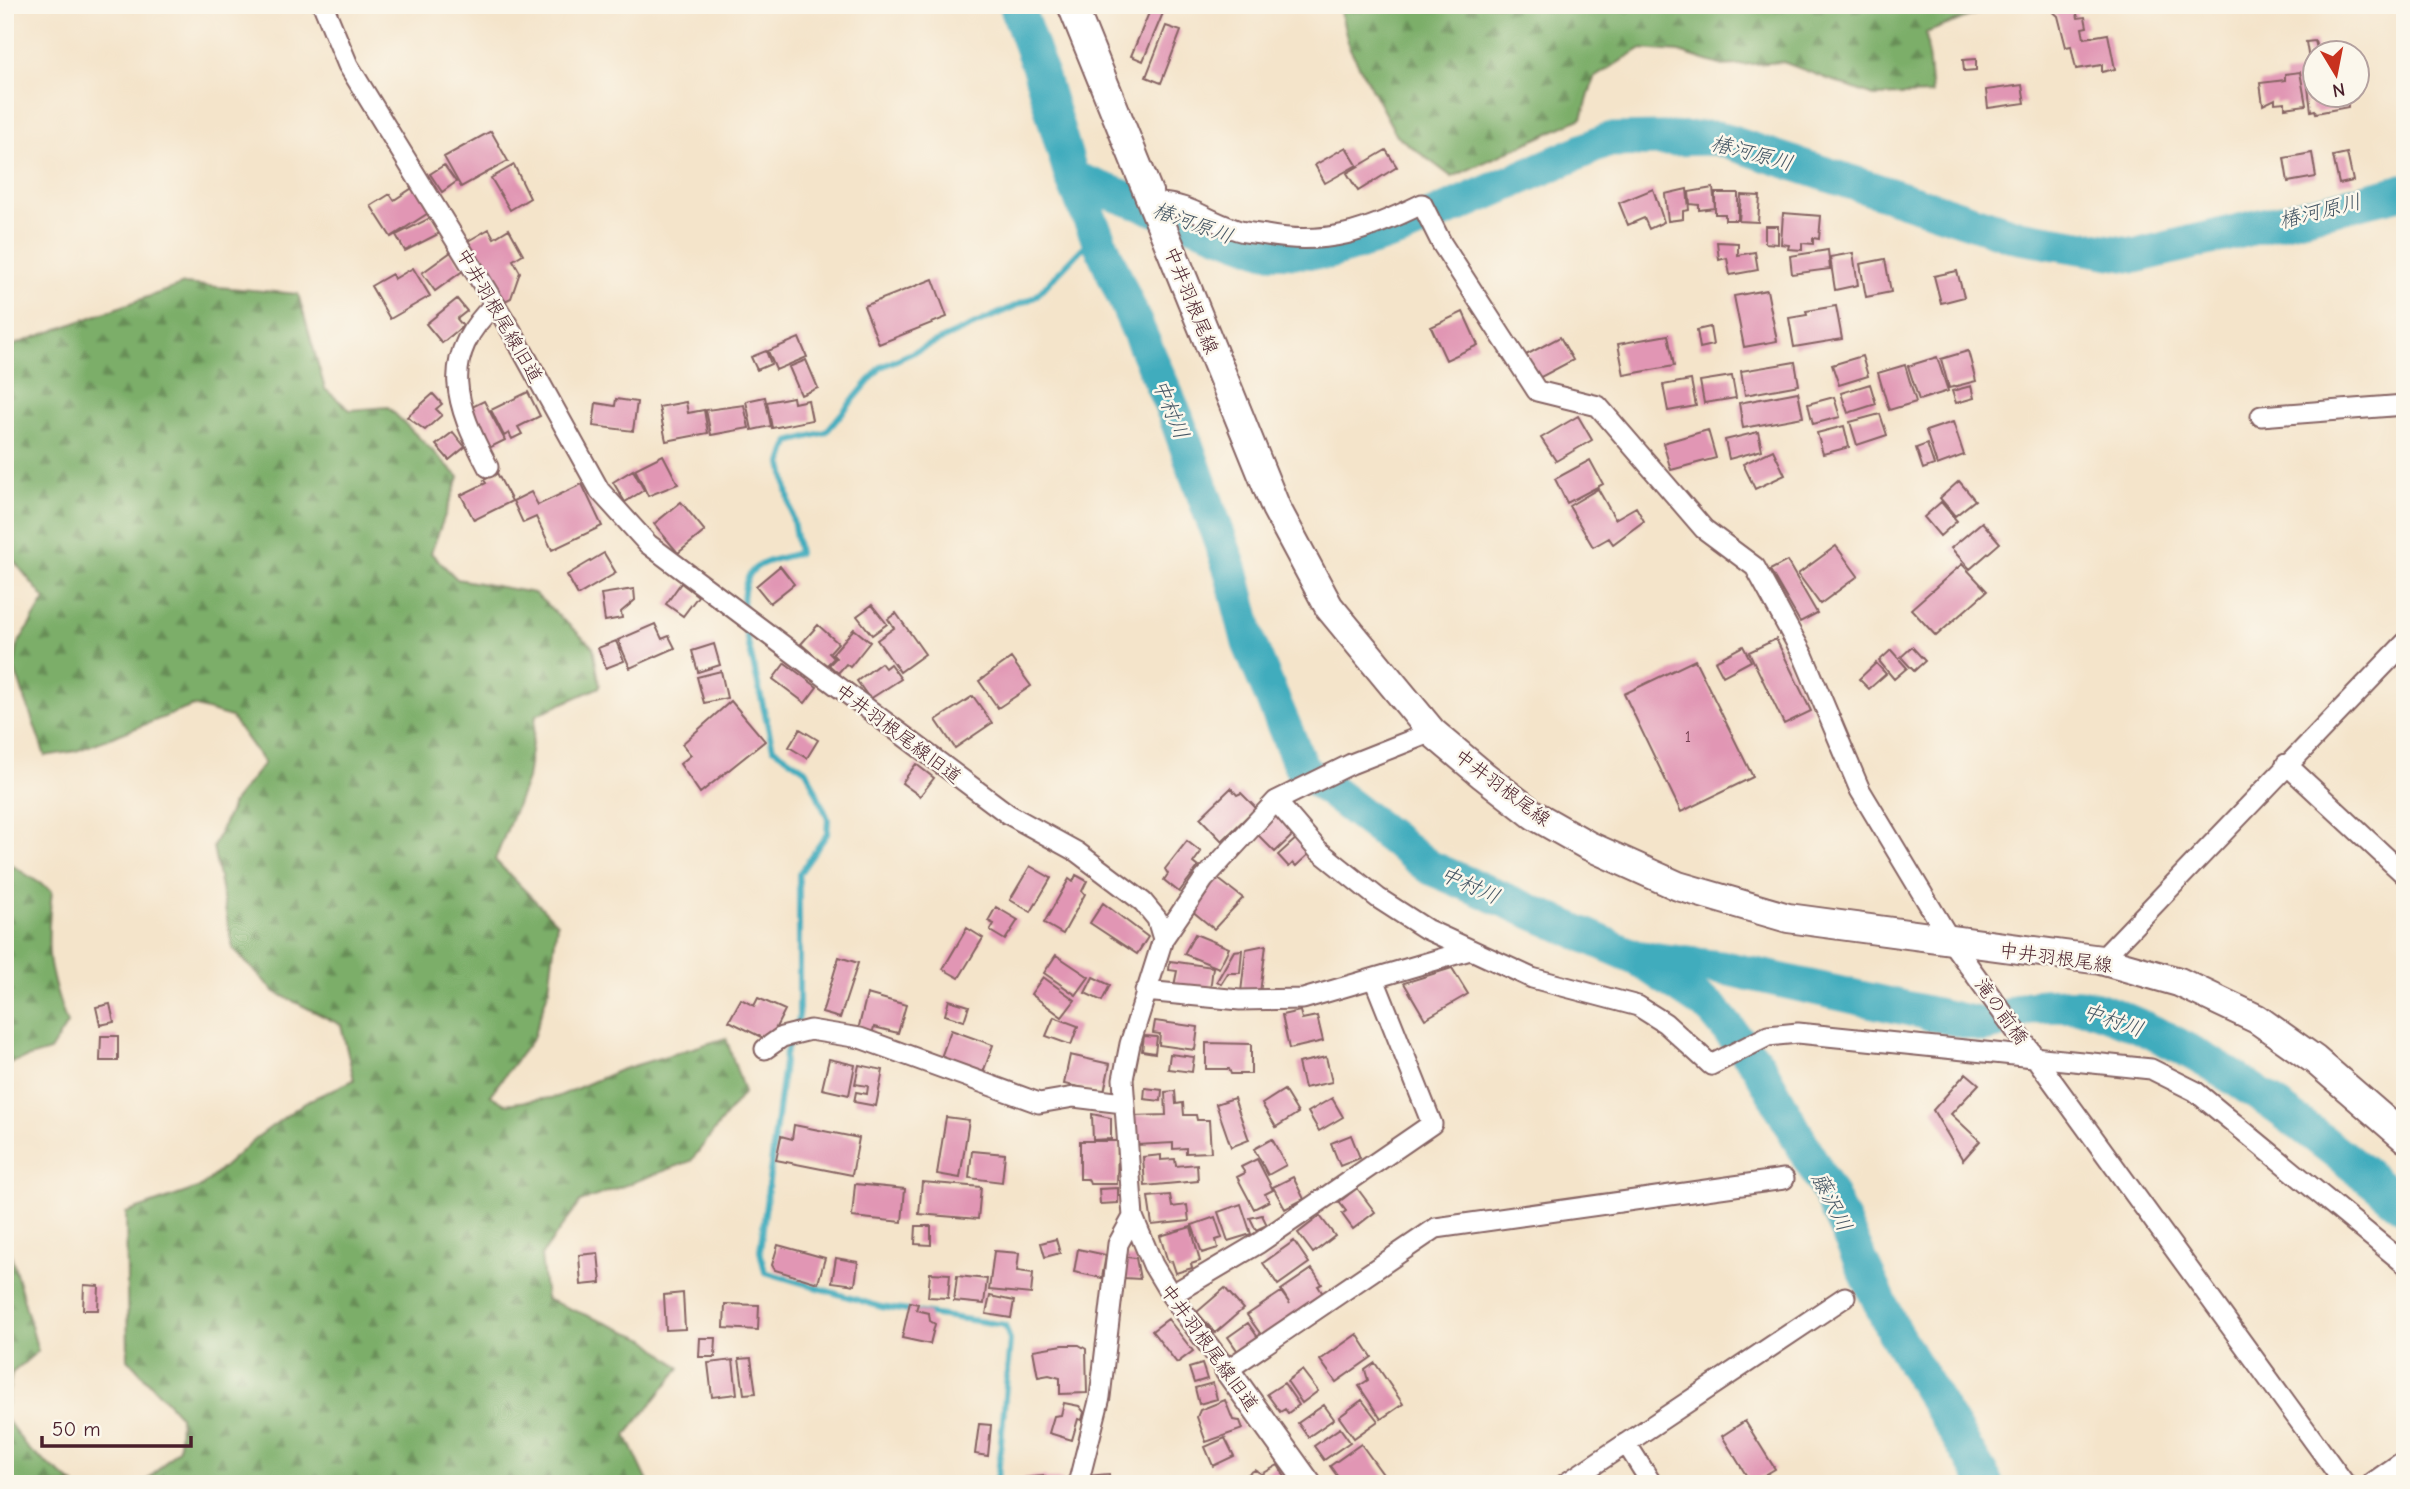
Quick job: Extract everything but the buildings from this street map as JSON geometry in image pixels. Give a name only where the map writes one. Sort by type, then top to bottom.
[{"type":"main road","name":"中井羽根尾線","points":[[1072,5],[1276,508],[1329,607],[1432,732],[1534,815],[1587,845],[1678,886],[1788,919],[1952,943],[2101,960],[2179,982],[2257,1018],[2315,1060],[2405,1138]]},
{"type":"street","name":"中井羽根尾線旧道","points":[[323,5],[348,65],[495,304],[600,491],[648,544],[1008,814],[1077,852],[1143,902],[1157,919],[1163,939],[1123,1079],[1133,1217],[1153,1265],[1171,1296],[1309,1484]]},
{"type":"street","name":"滝の前橋","points":[[1153,202],[1181,204],[1234,229],[1297,241],[1342,236],[1380,224],[1422,204],[1442,244],[1537,391],[1598,406],[1704,529],[1755,567],[1803,655],[1860,790],[1952,943],[2346,1484]]},
{"type":"street","points":[[488,467],[463,420],[460,361],[462,344],[477,321],[495,304]]},
{"type":"street","points":[[2261,416],[2405,405]]},
{"type":"street","points":[[2101,960],[2286,764],[2405,643]]},
{"type":"street","points":[[1163,939],[1204,879],[1281,797],[1432,732]]},
{"type":"street","points":[[2286,764],[2405,875]]},
{"type":"street","points":[[1281,797],[1318,850],[1426,929],[1467,951],[1532,978],[1638,1006],[1665,1023],[1711,1065],[1768,1036],[1798,1033],[2033,1053],[2151,1069],[2195,1091],[2405,1264]]},
{"type":"street","points":[[1146,991],[1240,1000],[1303,999],[1467,951]]},
{"type":"street","points":[[1171,1296],[1259,1243],[1432,1124],[1374,979]]},
{"type":"street","points":[[765,1049],[782,1037],[810,1030],[860,1038],[1039,1103],[1074,1097],[1123,1103]]},
{"type":"street","points":[[1227,1370],[1436,1228],[1784,1179]]},
{"type":"street","points":[[1077,1484],[1100,1397],[1118,1244],[1133,1217]]},
{"type":"street","points":[[1565,1484],[1845,1297]]},
{"type":"street","points":[[1626,1443],[1652,1484]]},
{"type":"street","points":[[2375,1484],[2405,1463]]},
{"type":"green space","points":[[1339,5],[1998,5],[1926,33],[1932,94],[1873,96],[1783,62],[1723,66],[1679,52],[1640,49],[1594,78],[1582,118],[1452,177],[1397,136],[1349,47]]},
{"type":"green space","points":[[184,284],[298,294],[325,389],[350,410],[388,407],[459,477],[431,553],[457,579],[534,593],[593,647],[600,687],[536,715],[527,779],[495,860],[557,923],[549,989],[533,1038],[490,1095],[505,1104],[557,1097],[620,1070],[726,1038],[744,1092],[691,1161],[580,1202],[541,1256],[546,1299],[646,1339],[680,1368],[626,1435],[649,1484],[144,1484],[179,1448],[180,1416],[128,1359],[126,1213],[201,1187],[256,1138],[305,1102],[354,1080],[341,1025],[275,992],[233,949],[213,847],[234,801],[264,763],[231,717],[193,706],[76,751],[45,756],[14,667],[18,644],[45,599],[5,550],[5,354],[16,344]]},
{"type":"green space","points":[[5,861],[52,891],[49,959],[67,1024],[50,1051],[6,1064]]},
{"type":"green space","points":[[5,1233],[38,1351],[12,1373],[5,1413]]},
{"type":"green space","points":[[5,1417],[28,1449],[74,1484],[5,1484]]},
{"type":"waterway","name":"中村川","points":[[1016,5],[1040,71],[1072,178],[1176,417],[1231,571],[1249,643],[1302,769],[1429,867],[1635,957],[1729,969],[1982,1025],[1997,1022],[2032,1007],[2085,1006],[2109,1013],[2163,1038],[2237,1080],[2306,1128],[2405,1207]]},
{"type":"waterway","name":"椿河原川","points":[[1072,178],[1266,250],[1329,252],[1403,229],[1608,140],[1716,138],[2019,237],[2136,256],[2405,191]]},
{"type":"waterway","points":[[743,610],[743,595],[750,574],[763,563],[799,553],[782,463],[789,442],[826,432],[881,367],[1035,297],[1096,234]]},
{"type":"waterway","points":[[743,621],[773,748],[807,771],[828,819],[827,834],[799,874],[799,1017],[795,1029]]},
{"type":"waterway","name":"藤沢川","points":[[1641,961],[1711,1008],[1758,1065],[1829,1193],[1893,1330],[1987,1484]]},
{"type":"waterway","points":[[791,1039],[785,1055],[760,1251],[765,1272],[881,1307],[1005,1325],[1010,1340],[998,1476],[990,1484]]}]
